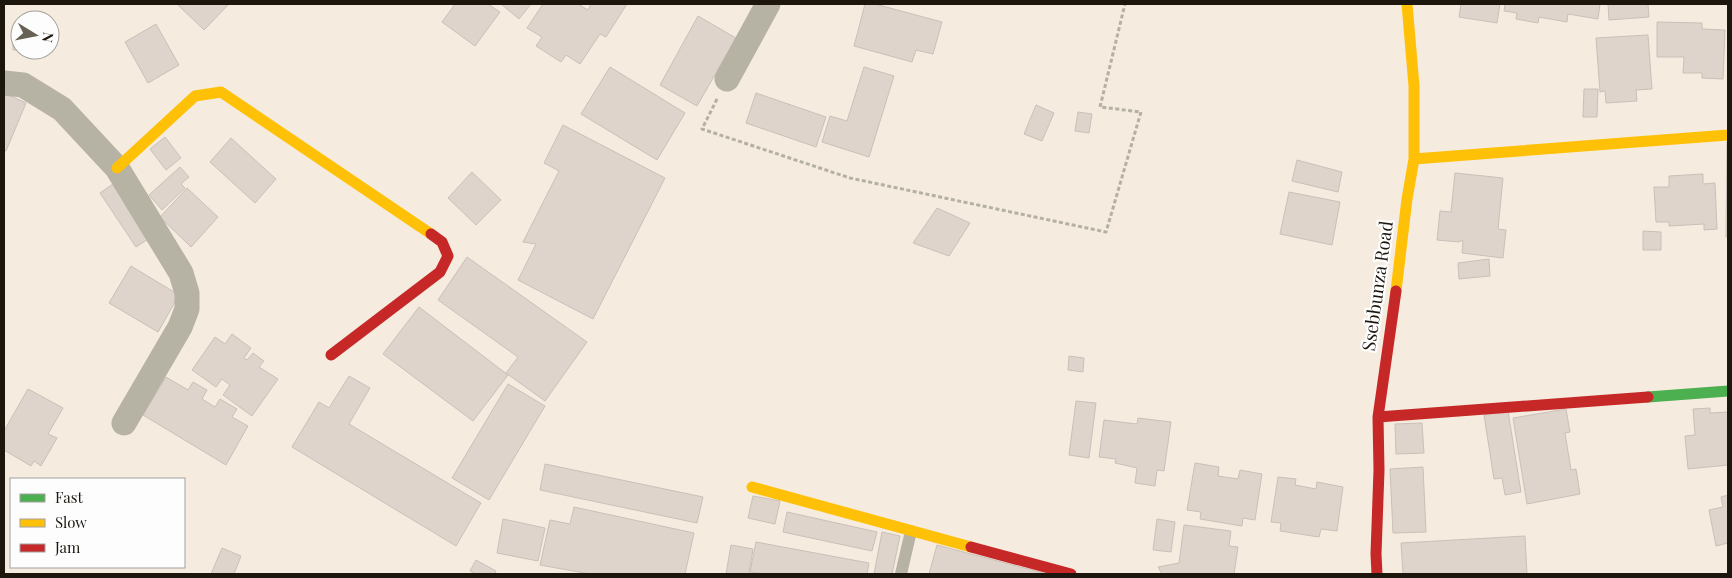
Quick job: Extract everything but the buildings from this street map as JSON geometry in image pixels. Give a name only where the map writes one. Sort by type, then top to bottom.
[{"type":"street","points":[[727,79],[768,4]]},
{"type":"street","name":"Ssebbunza Road","points":[[1377,574],[1378,417],[1414,159],[1414,86],[1407,4]]},
{"type":"street","points":[[4,83],[23,85],[62,109],[117,168],[181,273],[187,293],[187,309],[180,327],[124,423]]},
{"type":"street","points":[[117,168],[195,96],[221,92],[442,242],[448,256],[440,272],[331,355]]},
{"type":"street","points":[[1414,159],[1728,135]]},
{"type":"street","points":[[1378,417],[1728,391]]},
{"type":"street","points":[[752,487],[1071,574]]},
{"type":"lane","points":[[900,574],[911,531]]},
{"type":"path","points":[[727,79],[702,129],[850,178],[1106,232],[1140,112],[1100,107],[1125,4]]},
{"type":"traffic: fast","points":[[1648,397],[1728,391]]},
{"type":"traffic: slow","points":[[1396,291],[1407,199],[1414,159],[1414,86],[1407,4]]},
{"type":"traffic: slow","points":[[117,168],[195,96],[221,92],[431,234]]},
{"type":"traffic: slow","points":[[1414,159],[1728,135]]},
{"type":"traffic: slow","points":[[752,487],[971,547]]},
{"type":"traffic: jam","points":[[331,355],[440,272],[448,256],[442,242],[431,234]]},
{"type":"traffic: jam","points":[[1377,574],[1378,417],[1396,291]]},
{"type":"traffic: jam","points":[[1378,417],[1648,397]]},
{"type":"traffic: jam","points":[[971,547],[1071,574]]}]
